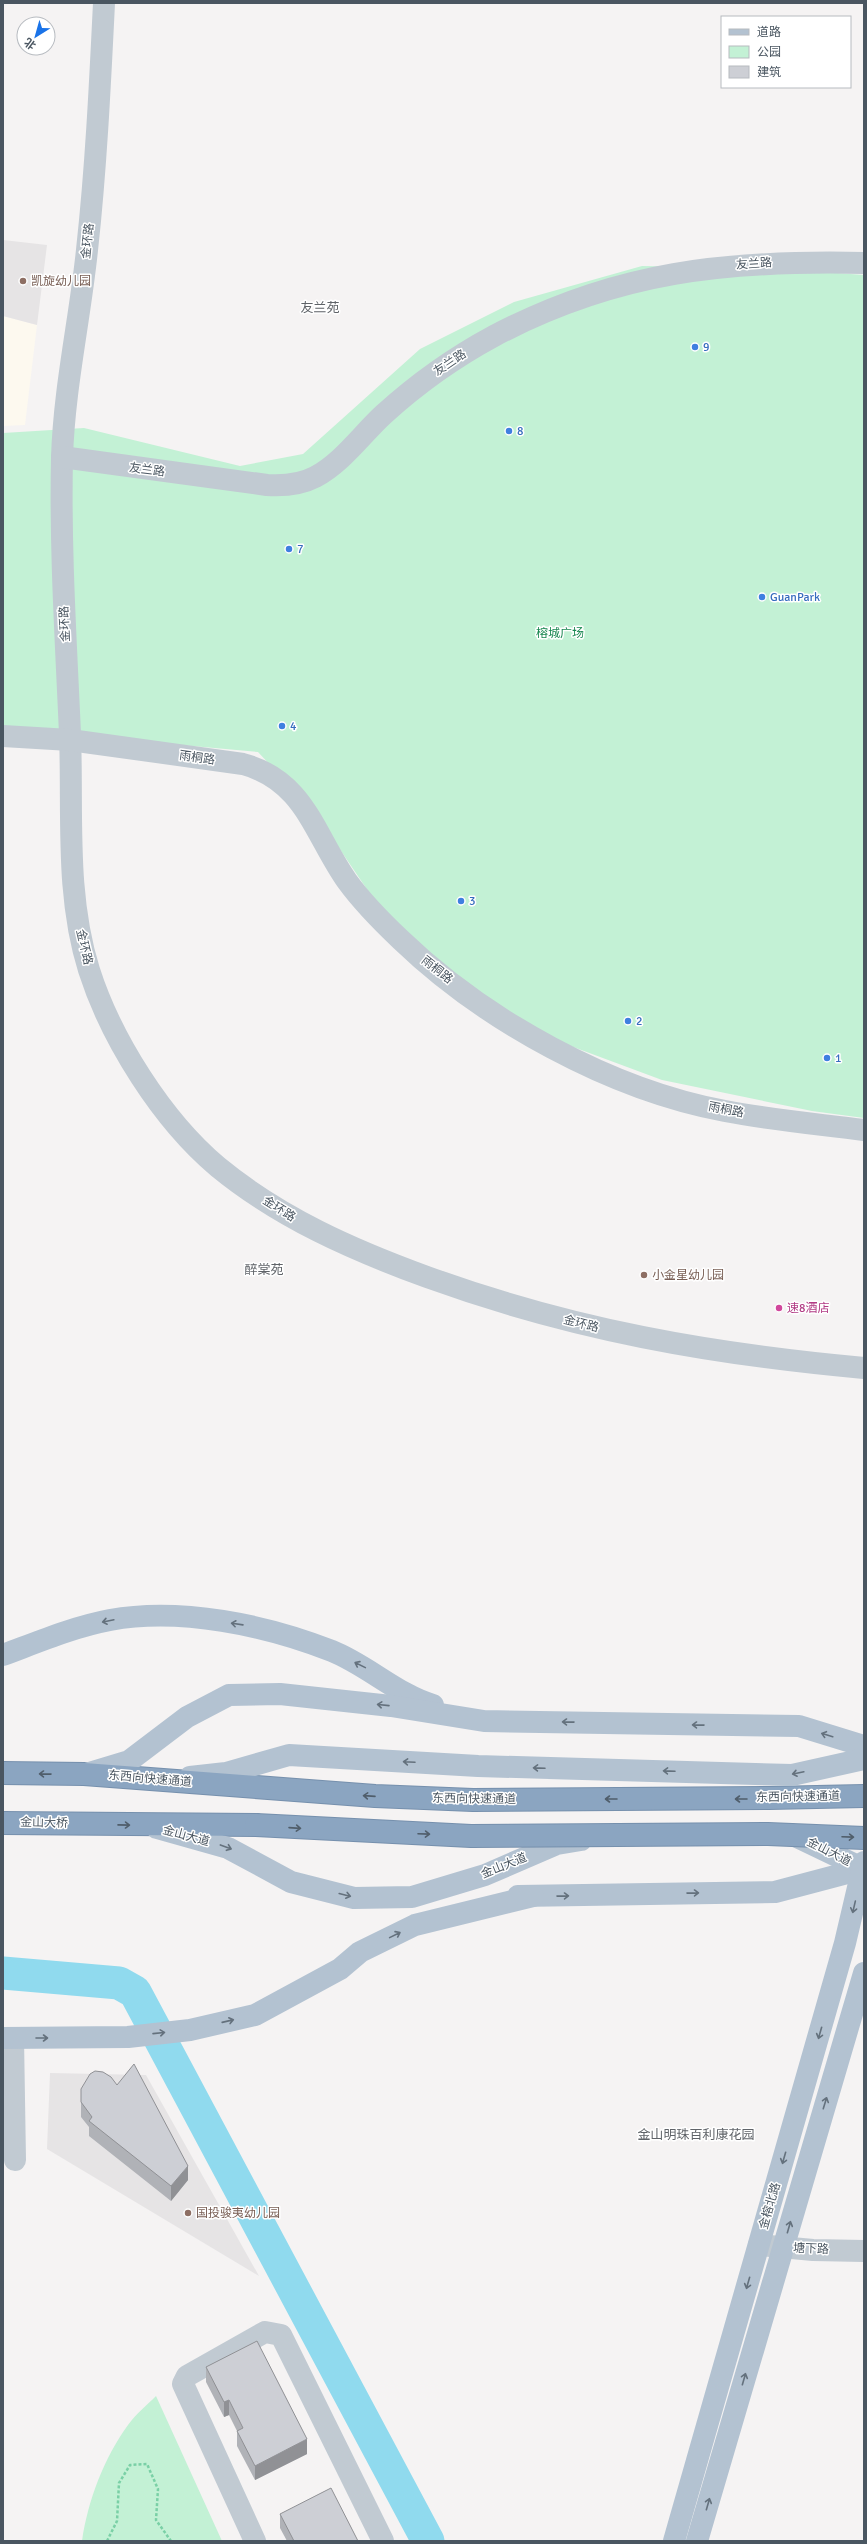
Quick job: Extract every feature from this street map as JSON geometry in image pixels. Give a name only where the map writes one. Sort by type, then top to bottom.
[{"type":"highway","points":[[3,1773],[84,1774]]},
{"type":"highway","name":"东西向快速通道","points":[[84,1774],[257,1788],[473,1800],[864,1796]]},
{"type":"highway","name":"金山大桥","points":[[3,1823],[148,1825]]},
{"type":"highway","points":[[148,1825],[256,1825],[471,1836],[768,1834],[864,1838]]},
{"type":"main road","points":[[3,1655],[64,1633],[109,1620],[147,1615],[212,1620],[262,1628],[333,1651],[372,1670],[419,1701],[484,1721]]},
{"type":"main road","points":[[84,1774],[129,1761],[187,1717],[229,1696],[280,1694],[391,1706],[484,1721],[799,1726],[864,1746]]},
{"type":"main road","points":[[159,1780],[226,1772],[289,1755],[478,1766],[792,1775],[864,1759]]},
{"type":"main road","name":"金山大道","points":[[148,1825],[228,1848],[291,1882],[354,1898],[412,1897],[485,1875],[557,1844],[644,1829],[782,1829],[863,1867]]},
{"type":"main road","points":[[412,1897],[775,1892],[863,1867]]},
{"type":"main road","name":"金榕北路","points":[[674,2541],[845,1943],[863,1867]]},
{"type":"main road","points":[[8,2038],[128,2037],[190,2030],[255,2015],[340,1969],[360,1952],[415,1925],[532,1896]]},
{"type":"main road","name":"金榕北路","points":[[696,2541],[864,1973]]},
{"type":"street","name":"金环路","points":[[104,3],[95,171],[87,250],[65,412],[62,457],[64,600],[70,740],[73,879],[81,937],[96,991],[131,1057],[167,1112],[199,1150],[238,1183],[293,1218],[335,1240],[414,1272],[487,1298],[597,1328],[691,1348],[864,1368]]},
{"type":"street","name":"友兰路","points":[[62,457],[259,484],[294,485],[306,482],[326,470],[386,412],[464,353],[521,324],[588,296],[615,286],[681,271],[780,262],[864,263]]},
{"type":"street","name":"雨桐路","points":[[3,736],[70,740],[243,764],[263,770],[275,778],[299,799],[335,863],[362,900],[401,940],[443,976],[491,1010],[557,1050],[609,1074],[683,1101],[725,1111],[864,1130]]},
{"type":"street","points":[[8,2038],[15,2160]]},
{"type":"street","name":"塘下路","points":[[759,2245],[783,2248],[864,2251]]},
{"type":"street","points":[[255,2541],[183,2384],[187,2376],[266,2332],[281,2335],[383,2541]]},
{"type":"path","points":[[107,2541],[117,2521],[119,2482],[130,2465],[147,2464],[158,2489],[156,2520],[171,2541]]},
{"type":"shaded area","name":"凯旋幼儿园","points":[[3,240],[47,245],[37,325],[3,316]]},
{"type":"shaded area","points":[[3,316],[37,325],[25,425],[3,426]]},
{"type":"shaded area","name":"国投骏夷幼儿园","points":[[50,2073],[146,2075],[259,2276],[47,2149]]},
{"type":"green space","name":"榕城广场","points":[[642,266],[771,268],[864,275],[864,1118],[812,1111],[662,1080],[549,1038],[463,983],[385,916],[316,814],[258,752],[3,729],[3,433],[84,428],[240,466],[303,454],[420,349],[514,302]]},
{"type":"green space","points":[[156,2396],[222,2541],[82,2541],[88,2510],[104,2465],[119,2438],[131,2421]]},
{"type":"building","points":[[134,2064],[188,2166],[171,2186],[89,2121],[92,2117],[81,2102],[81,2089],[90,2074],[95,2071],[103,2072],[111,2077],[117,2085]]},
{"type":"building","points":[[257,2341],[307,2439],[255,2466],[237,2431],[243,2428],[229,2400],[224,2402],[206,2367]]},
{"type":"building","points":[[331,2488],[358,2541],[294,2541],[280,2514]]},
{"type":"waterway","points":[[3,1973],[119,1983],[135,1992],[428,2541]]},
{"type":"place","name":"凯旋幼儿园","points":[[23,281]]},
{"type":"place","name":"9","points":[[695,347]]},
{"type":"place","name":"8","points":[[509,431]]},
{"type":"place","name":"7","points":[[289,549]]},
{"type":"place","name":"GuanPark","points":[[762,597]]},
{"type":"place","name":"4","points":[[282,726]]},
{"type":"place","name":"3","points":[[461,901]]},
{"type":"place","name":"2","points":[[628,1021]]},
{"type":"place","name":"1","points":[[827,1058]]},
{"type":"place","name":"小金星幼儿园","points":[[644,1275]]},
{"type":"place","name":"速8酒店","points":[[779,1308]]},
{"type":"place","name":"国投骏夷幼儿园","points":[[188,2213]]},
{"type":"district","name":"友兰苑","points":[[320,308]]},
{"type":"district","name":"醉棠苑","points":[[264,1270]]},
{"type":"district","name":"金山明珠百利康花园","points":[[696,2135]]}]
